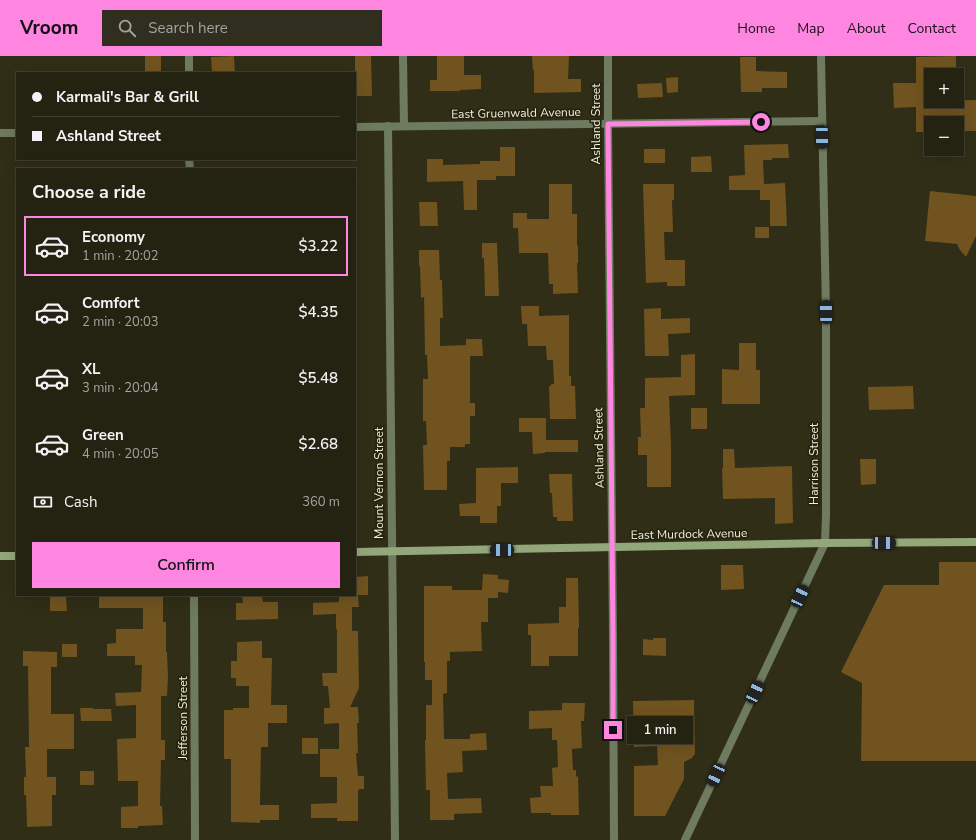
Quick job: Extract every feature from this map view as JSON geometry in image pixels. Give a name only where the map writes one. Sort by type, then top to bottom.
[{"type":"main road","name":"East Murdock Avenue","points":[[356,552],[825,543],[976,542]]},
{"type":"main road","points":[[0,556],[16,556]]},
{"type":"street","points":[[189,56],[189,72]]},
{"type":"street","points":[[403,56],[404,126]]},
{"type":"street","name":"Ashland Street","points":[[608,56],[614,840]]},
{"type":"street","name":"Harrison Street","points":[[685,840],[825,543],[826,312],[821,56]]},
{"type":"street","name":"East Gruenwald Avenue","points":[[356,127],[822,121]]},
{"type":"street","name":"Mount Vernon Street","points":[[388,126],[395,840]]},
{"type":"street","points":[[0,133],[16,133]]},
{"type":"street","name":"Jefferson Street","points":[[194,596],[195,840]]},
{"type":"building","points":[[145,56],[161,56],[161,72],[145,72]]},
{"type":"building","points":[[234,56],[235,72],[212,72],[211,57]]},
{"type":"building","points":[[355,56],[371,56],[372,96],[356,96]]},
{"type":"building","points":[[437,56],[464,56],[464,75],[481,75],[481,89],[430,91],[430,80],[437,80]]},
{"type":"building","points":[[532,56],[569,56],[568,79],[581,79],[581,92],[534,93],[534,70]]},
{"type":"building","points":[[956,56],[956,68],[924,68],[924,108],[964,108],[964,100],[976,100],[976,131],[964,131],[964,116],[924,116],[924,132],[916,132],[916,107],[894,108],[893,83],[916,83],[916,57]]},
{"type":"building","points":[[740,57],[756,57],[756,71],[787,72],[787,88],[762,88],[762,92],[741,92]]},
{"type":"building","points":[[678,77],[678,92],[667,93],[666,78]]},
{"type":"building","points":[[662,83],[663,97],[638,98],[637,84]]},
{"type":"building","points":[[788,144],[789,158],[772,158],[772,160],[763,160],[764,184],[785,183],[787,226],[770,226],[770,200],[760,200],[760,190],[729,190],[729,176],[745,175],[744,145]]},
{"type":"building","points":[[500,147],[515,147],[515,176],[496,176],[496,180],[477,180],[477,210],[464,210],[463,181],[427,182],[427,159],[443,159],[443,165],[480,164],[480,161],[500,161]]},
{"type":"building","points":[[644,149],[665,149],[665,163],[644,163]]},
{"type":"building","points":[[711,156],[712,172],[691,172],[691,157]]},
{"type":"building","points":[[549,184],[572,184],[572,214],[577,214],[578,293],[553,294],[553,284],[549,284],[548,253],[519,253],[518,228],[513,228],[513,213],[527,213],[527,219],[549,219]]},
{"type":"building","points":[[643,184],[674,184],[674,200],[672,200],[673,232],[664,232],[665,260],[685,260],[685,286],[667,286],[667,282],[646,283]]},
{"type":"building","points":[[930,191],[976,196],[976,236],[966,257],[957,244],[925,241]]},
{"type":"building","points":[[419,202],[437,202],[438,226],[420,226]]},
{"type":"building","points":[[755,227],[769,227],[769,238],[755,238]]},
{"type":"building","points":[[482,243],[497,243],[499,296],[485,296]]},
{"type":"building","points":[[419,250],[439,250],[440,280],[442,280],[443,318],[440,318],[440,346],[466,345],[466,339],[482,339],[483,356],[470,356],[470,403],[475,403],[475,416],[470,416],[470,444],[465,444],[465,447],[450,447],[450,461],[447,461],[447,490],[424,490],[423,445],[427,445],[426,421],[423,421],[423,379],[428,379],[427,355],[425,355],[424,297],[421,298]]},
{"type":"building","points":[[521,306],[539,306],[539,316],[569,315],[569,376],[571,376],[571,386],[575,386],[576,419],[550,419],[549,386],[554,384],[553,360],[547,360],[546,346],[528,346],[527,324],[522,324]]},
{"type":"building","points":[[661,308],[661,319],[690,318],[690,333],[668,334],[669,356],[645,356],[644,309]]},
{"type":"building","points":[[739,343],[756,343],[756,370],[760,370],[760,404],[722,404],[722,369],[739,370]]},
{"type":"building","points":[[695,354],[695,395],[669,396],[671,487],[647,487],[647,455],[638,455],[638,437],[641,437],[640,408],[645,408],[645,378],[681,377],[681,355]]},
{"type":"building","points":[[913,386],[914,409],[869,410],[868,387]]},
{"type":"building","points":[[691,408],[707,408],[707,429],[691,429]]},
{"type":"building","points":[[519,418],[546,418],[546,440],[578,440],[578,452],[545,452],[533,454],[532,432],[519,432]]},
{"type":"building","points":[[723,449],[734,449],[735,468],[792,466],[793,523],[775,524],[775,498],[723,499]]},
{"type":"building","points":[[860,459],[876,459],[876,484],[861,485]]},
{"type":"building","points":[[518,467],[518,483],[501,483],[501,506],[497,506],[497,523],[480,523],[480,516],[460,516],[459,504],[476,503],[476,468]]},
{"type":"building","points":[[549,474],[572,474],[573,521],[557,521],[557,517],[553,517],[552,493],[550,493]]},
{"type":"building","points":[[939,562],[976,562],[976,761],[861,761],[862,683],[841,672],[884,585],[939,585]]},
{"type":"building","points":[[721,565],[743,565],[744,589],[721,590]]},
{"type":"building","points":[[483,574],[498,575],[498,579],[509,580],[508,593],[498,592],[498,598],[488,598],[488,622],[481,622],[482,651],[450,652],[450,661],[447,661],[447,693],[443,694],[444,739],[470,739],[470,734],[486,733],[487,750],[462,751],[463,772],[447,773],[448,799],[481,798],[482,813],[454,814],[454,820],[430,820],[430,790],[426,790],[425,740],[426,705],[432,705],[432,680],[425,680],[424,586],[452,586],[452,590],[482,590]]},
{"type":"building","points":[[368,576],[368,595],[358,595],[359,607],[352,607],[352,631],[358,631],[359,688],[350,707],[358,707],[358,753],[356,753],[358,776],[364,776],[364,789],[358,790],[358,821],[337,821],[337,818],[311,818],[311,804],[337,803],[337,777],[320,777],[320,749],[339,749],[339,723],[324,724],[324,708],[330,708],[328,686],[323,686],[322,673],[337,673],[336,614],[313,615],[313,603],[339,602],[339,596],[356,596],[356,577]]},
{"type":"building","points":[[566,578],[578,578],[578,656],[549,656],[549,666],[531,666],[531,635],[528,635],[528,624],[559,623],[559,607],[566,607]]},
{"type":"building","points":[[99,596],[163,596],[163,622],[166,622],[168,677],[167,696],[161,696],[161,740],[165,740],[165,760],[161,760],[160,806],[162,806],[163,825],[138,826],[138,828],[121,828],[121,807],[138,806],[138,781],[118,781],[117,739],[136,738],[136,705],[116,706],[115,693],[141,692],[142,665],[135,665],[135,656],[107,656],[107,644],[116,643],[116,629],[143,629],[143,608],[99,608]]},
{"type":"building","points":[[242,596],[262,596],[263,602],[278,602],[278,619],[236,620],[236,603],[243,603]]},
{"type":"building","points":[[50,597],[66,597],[67,611],[50,611]]},
{"type":"building","points":[[653,638],[666,638],[666,656],[643,655],[643,639],[653,640]]},
{"type":"building","points":[[262,641],[262,658],[272,658],[271,705],[287,705],[287,723],[268,723],[268,747],[261,747],[260,805],[279,805],[279,820],[260,820],[260,823],[231,822],[231,759],[224,759],[224,710],[233,710],[233,708],[249,708],[249,686],[236,686],[236,678],[231,678],[231,661],[237,661],[237,642]]},
{"type":"building","points":[[62,644],[77,644],[77,657],[62,657]]},
{"type":"building","points":[[23,651],[57,652],[57,667],[51,667],[51,714],[74,714],[74,749],[47,749],[47,777],[56,777],[56,795],[52,795],[52,826],[27,827],[24,777],[26,777],[25,747],[29,747],[28,666],[23,666]]},
{"type":"building","points":[[694,700],[695,754],[692,758],[684,762],[684,779],[665,816],[634,816],[634,766],[658,765],[657,746],[634,747],[633,701]]},
{"type":"building","points":[[562,703],[585,703],[584,721],[581,721],[582,748],[572,749],[573,770],[576,770],[576,777],[578,776],[579,815],[531,813],[530,798],[541,797],[540,786],[553,786],[552,768],[558,767],[557,740],[552,740],[552,728],[529,729],[529,711],[562,710]]},
{"type":"building","points":[[80,708],[111,709],[112,721],[81,721]]},
{"type":"building","points":[[302,738],[318,738],[318,754],[302,754]]},
{"type":"building","points":[[80,771],[94,771],[94,785],[80,785]]},
{"type":"route","points":[[613,730],[608,124],[761,122]]}]
